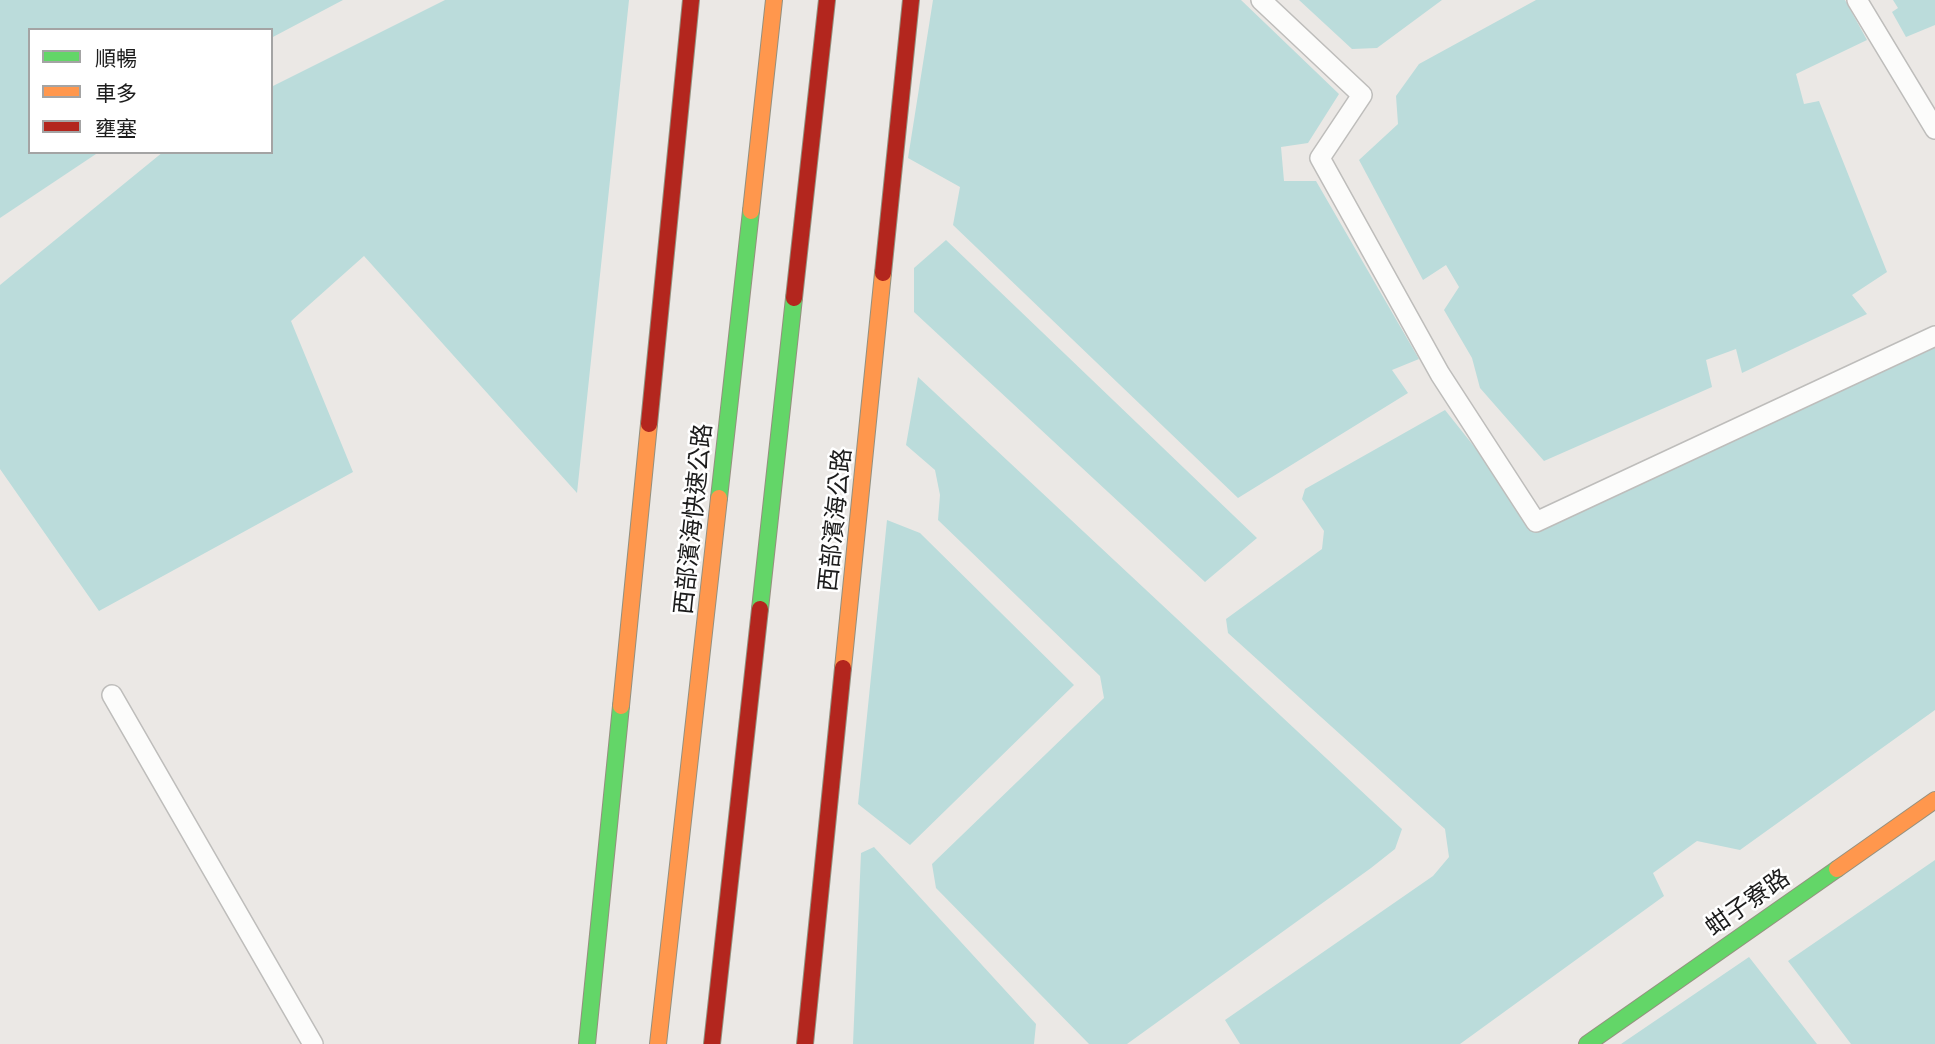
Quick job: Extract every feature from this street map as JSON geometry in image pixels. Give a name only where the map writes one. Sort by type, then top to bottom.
[{"type":"main road","points":[[587,1044],[691,0]]},
{"type":"main road","name":"西部濱海快速公路","points":[[658,1044],[774,0]]},
{"type":"main road","points":[[712,1044],[827,0]]},
{"type":"main road","name":"西部濱海公路","points":[[805,1044],[911,0]]},
{"type":"main road","name":"蚶子寮路","points":[[1587,1044],[1935,800]]},
{"type":"lane","points":[[1261,0],[1362,95],[1320,158],[1440,374],[1536,522],[1935,336]]},
{"type":"lane","points":[[1857,0],[1935,129]]},
{"type":"lane","points":[[112,695],[313,1044]]},
{"type":"water","points":[[0,0],[343,0],[273,37],[273,28],[28,28],[28,154],[96,154],[0,218]]},
{"type":"water","points":[[445,0],[629,0],[577,493],[364,256],[291,321],[353,472],[99,611],[0,469],[0,285],[161,154],[273,154],[273,86]]},
{"type":"water","points":[[933,0],[1241,0],[1339,94],[1308,143],[1281,147],[1284,181],[1316,181],[1419,359],[1392,370],[1408,393],[1238,498],[953,225],[960,187],[908,158]]},
{"type":"water","points":[[1299,0],[1442,0],[1377,48],[1352,49]]},
{"type":"water","points":[[1536,0],[1845,0],[1867,40],[1796,74],[1804,104],[1819,101],[1887,272],[1852,295],[1867,314],[1742,373],[1736,349],[1706,360],[1712,387],[1544,461],[1480,388],[1472,358],[1444,310],[1459,287],[1446,265],[1423,280],[1359,160],[1398,124],[1396,96],[1419,64]]},
{"type":"water","points":[[1893,0],[1935,0],[1935,25],[1906,37],[1892,12],[1898,8]]},
{"type":"water","points":[[946,240],[1257,538],[1205,582],[914,312],[914,268]]},
{"type":"water","points":[[1935,342],[1935,710],[1740,850],[1697,841],[1653,873],[1664,896],[1460,1044],[1240,1044],[1225,1020],[1433,876],[1449,857],[1445,829],[1228,633],[1226,619],[1322,549],[1324,531],[1302,499],[1305,489],[1445,410],[1530,520]]},
{"type":"water","points":[[918,377],[1402,829],[1395,849],[1371,868],[1127,1044],[1089,1044],[936,888],[932,864],[1104,698],[1100,676],[938,520],[940,495],[935,470],[906,445]]},
{"type":"water","points":[[887,520],[920,533],[1074,685],[910,845],[858,804]]},
{"type":"water","points":[[874,847],[1036,1024],[1034,1044],[853,1044],[861,853]]},
{"type":"water","points":[[1935,860],[1935,1044],[1851,1044],[1788,961]]},
{"type":"water","points":[[1749,957],[1817,1044],[1621,1044]]},
{"type":"traffic: fast","points":[[719,498],[751,211]]},
{"type":"traffic: fast","points":[[760,609],[794,298]]},
{"type":"traffic: fast","points":[[587,1044],[621,706]]},
{"type":"traffic: fast","points":[[1587,1044],[1837,869]]},
{"type":"traffic: slow","points":[[751,211],[774,0]]},
{"type":"traffic: slow","points":[[843,668],[883,273]]},
{"type":"traffic: slow","points":[[621,706],[649,424]]},
{"type":"traffic: slow","points":[[658,1044],[719,498]]},
{"type":"traffic: slow","points":[[1837,869],[1935,800]]},
{"type":"traffic: jam","points":[[649,424],[691,0]]},
{"type":"traffic: jam","points":[[794,298],[827,0]]},
{"type":"traffic: jam","points":[[883,273],[911,0]]},
{"type":"traffic: jam","points":[[712,1044],[760,609]]},
{"type":"traffic: jam","points":[[805,1044],[843,668]]}]
